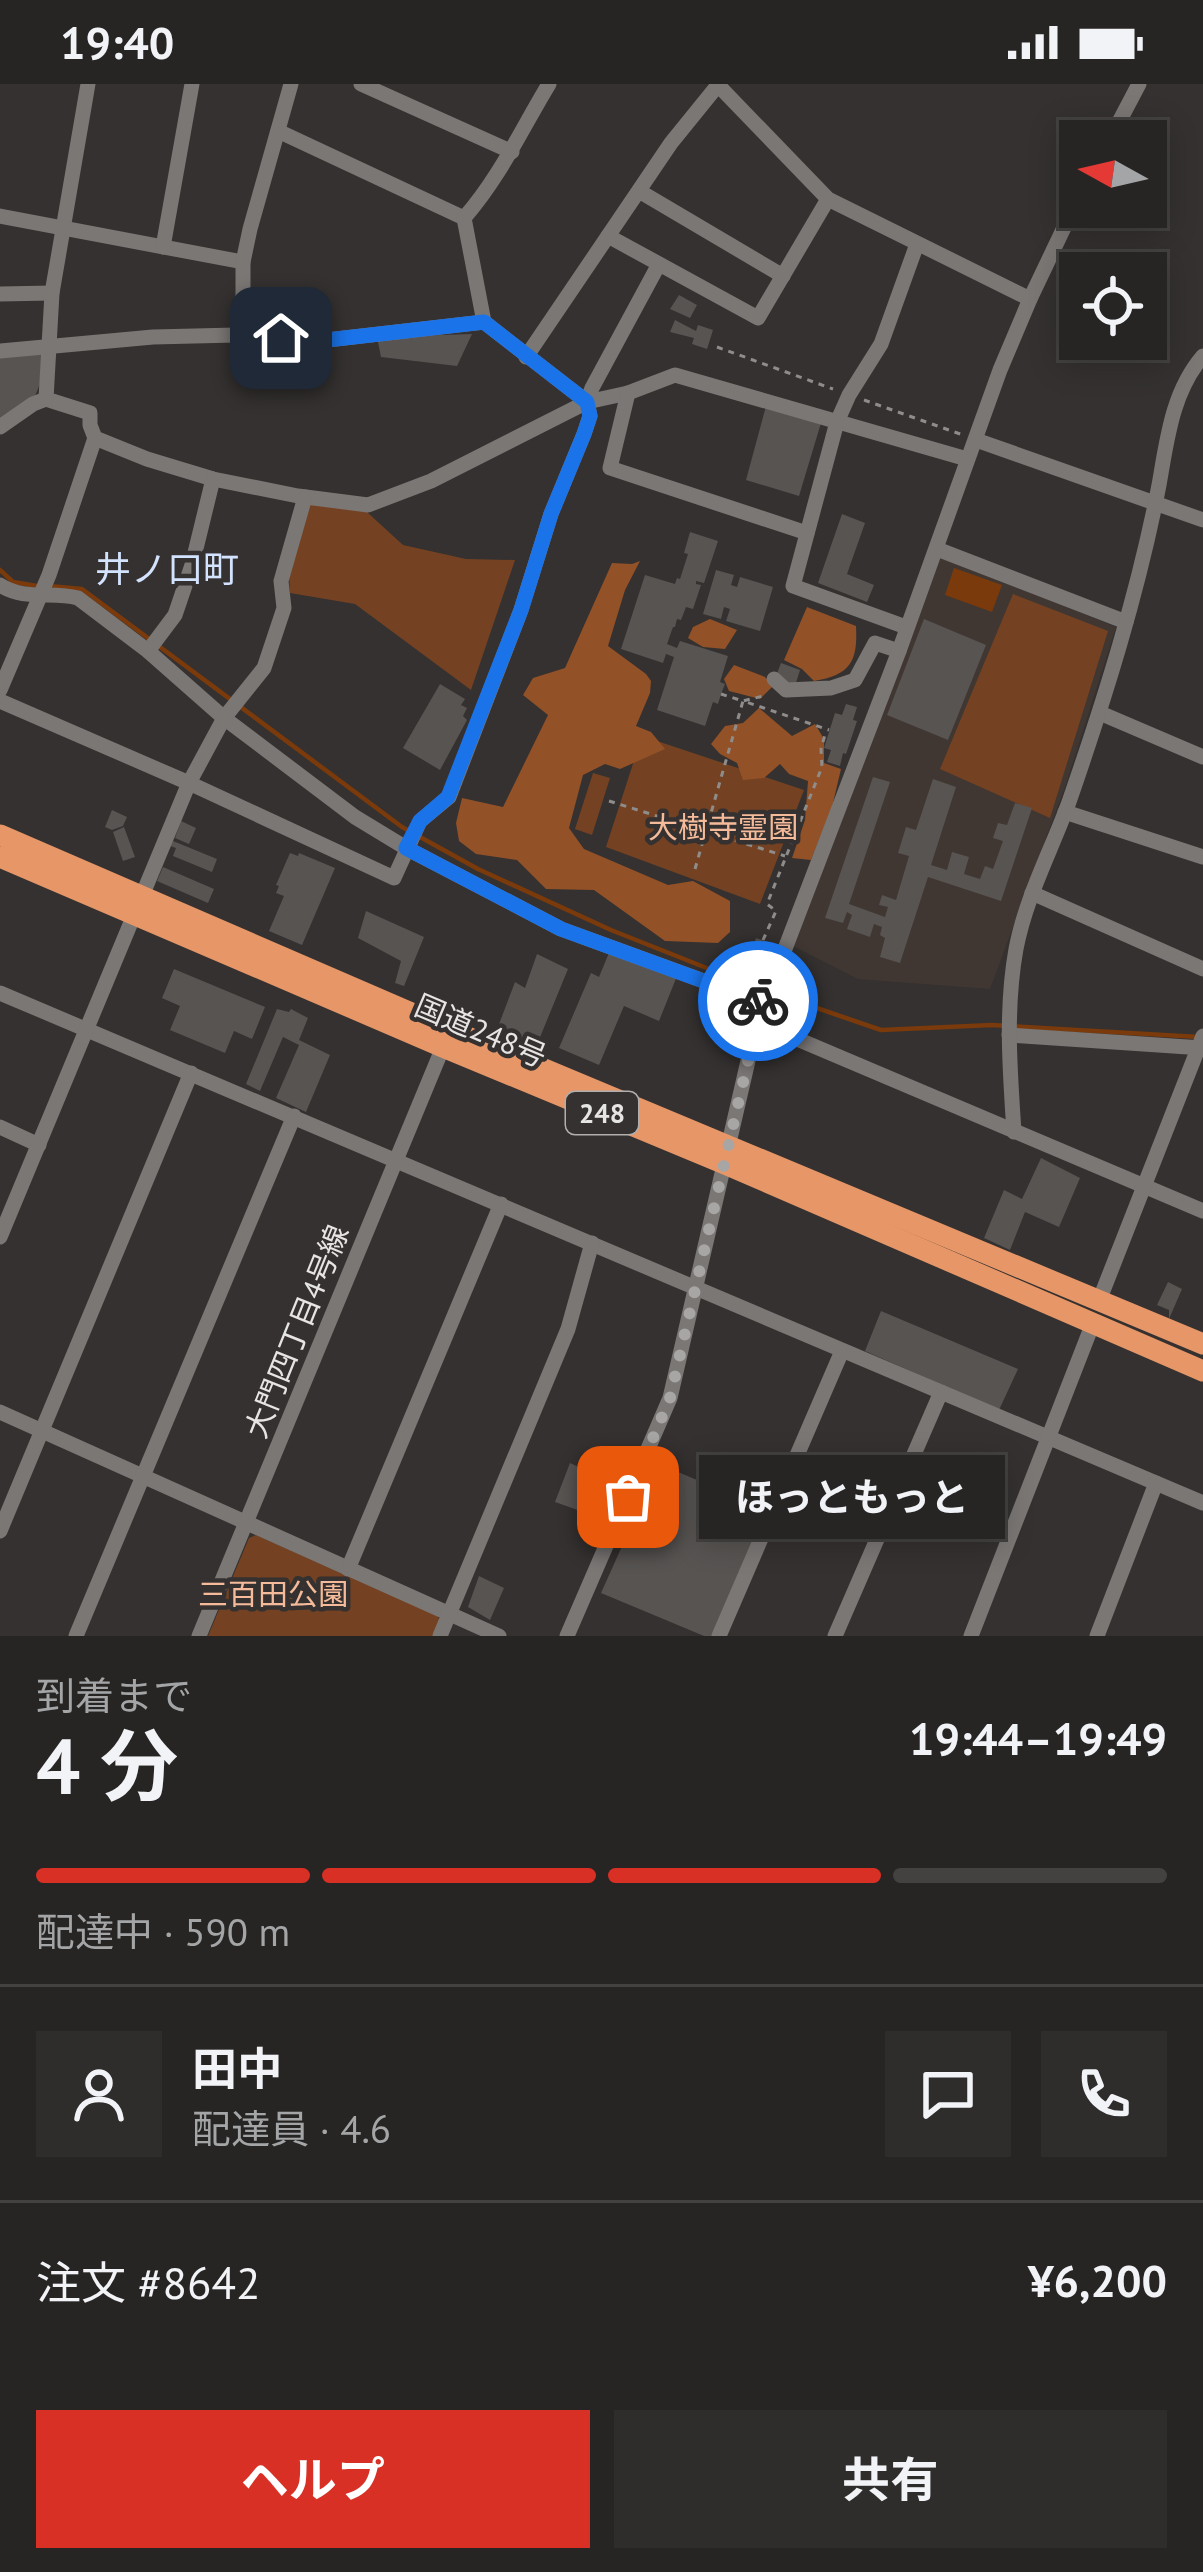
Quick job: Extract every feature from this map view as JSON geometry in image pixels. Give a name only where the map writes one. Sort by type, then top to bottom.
[{"type":"highway","name":"国道248号","points":[[0,835],[443,1047],[727,1154]]},
{"type":"highway","name":"国道248号","points":[[0,857],[137,904],[453,1031],[1096,1312],[1203,1371]]},
{"type":"highway","name":"国道248号","points":[[1096,1312],[1203,1344]]},
{"type":"street","points":[[46,399],[52,293],[88,84]]},
{"type":"street","points":[[163,247],[192,84]]},
{"type":"street","points":[[243,308],[243,262],[291,84]]},
{"type":"street","points":[[361,84],[512,152]]},
{"type":"street","points":[[1120,120],[1139,84]]},
{"type":"street","points":[[526,357],[671,143],[718,85],[828,200],[1030,299]]},
{"type":"street","points":[[464,218],[512,152],[543,86]]},
{"type":"street","points":[[278,131],[464,218]]},
{"type":"street","points":[[638,190],[783,276]]},
{"type":"street","points":[[608,236],[758,318],[828,200]]},
{"type":"street","points":[[0,216],[243,262]]},
{"type":"street","points":[[464,218],[484,322],[587,402]]},
{"type":"street","points":[[567,1636],[670,1398],[757,1022],[773,976],[899,651],[1000,370],[1064,228]]},
{"type":"street","points":[[907,627],[793,586],[837,422],[881,344],[917,244]]},
{"type":"street","points":[[0,701],[394,878],[420,821],[448,797],[584,434],[592,388],[659,264]]},
{"type":"street","points":[[0,294],[52,293]]},
{"type":"street","points":[[0,351],[236,335],[327,340],[484,322]]},
{"type":"street","points":[[1014,1132],[1009,1035],[1016,948],[1100,712],[1126,622],[1172,418],[1187,376],[1203,356]]},
{"type":"street","points":[[95,439],[213,478],[368,505],[431,481],[587,402],[675,375],[967,459]]},
{"type":"street","points":[[628,393],[610,468],[807,533]]},
{"type":"street","points":[[0,427],[46,399],[90,413],[95,439],[49,575],[0,689]]},
{"type":"street","points":[[976,440],[1203,520]]},
{"type":"street","points":[[148,651],[175,615],[213,478]]},
{"type":"street","points":[[0,1237],[189,783],[224,718],[264,668],[284,608],[281,581],[305,497]]},
{"type":"street","points":[[937,549],[1126,622]]},
{"type":"street","points":[[0,585],[12,592],[78,598],[224,718],[355,817],[406,848],[561,929],[764,1004]]},
{"type":"street","points":[[780,684],[831,688],[855,680],[875,643],[899,651]]},
{"type":"street","points":[[1100,712],[1203,758]]},
{"type":"street","points":[[1065,812],[1203,857]]},
{"type":"street","points":[[1032,893],[1203,969]]},
{"type":"street","points":[[0,992],[1203,1503]]},
{"type":"street","points":[[757,1022],[1203,1211]]},
{"type":"street","points":[[970,1636],[1202,1044],[1009,1035]]},
{"type":"street","name":"大門四丁目4号線","points":[[199,1636],[443,1047]]},
{"type":"street","points":[[0,1531],[191,1073]]},
{"type":"street","points":[[76,1636],[294,1116]]},
{"type":"street","points":[[0,1127],[39,1145]]},
{"type":"street","points":[[348,1569],[501,1204]]},
{"type":"street","points":[[440,1636],[568,1329],[592,1243]]},
{"type":"street","points":[[719,1636],[842,1351]]},
{"type":"street","points":[[836,1636],[941,1392]]},
{"type":"street","points":[[0,1412],[500,1636]]},
{"type":"street","points":[[1096,1636],[1156,1483]]},
{"type":"path","points":[[694,869],[743,701],[780,684]]},
{"type":"path","points":[[722,694],[828,730],[821,748],[822,766],[767,904],[776,911],[763,940]]},
{"type":"path","points":[[609,801],[786,857]]},
{"type":"shaded area","points":[[940,556],[1116,627],[1066,784],[990,989],[858,979],[793,946]]},
{"type":"shaded area","points":[[640,561],[625,590],[608,646],[651,681],[636,726],[651,732],[665,749],[620,769],[605,764],[583,775],[569,828],[584,849],[668,885],[693,881],[730,901],[730,932],[718,943],[665,941],[594,890],[546,889],[517,860],[476,854],[459,841],[456,823],[462,798],[503,807],[548,715],[523,695],[533,678],[565,668],[612,563]]},
{"type":"shaded area","points":[[954,568],[1002,585],[992,612],[945,595]]},
{"type":"shaded area","points":[[807,607],[856,626],[849,665],[836,675],[814,681],[784,660]]},
{"type":"shaded area","points":[[710,619],[737,630],[725,649],[703,647],[688,638],[693,627]]},
{"type":"shaded area","points":[[734,665],[765,677],[773,686],[760,699],[729,691],[724,679]]},
{"type":"shaded area","points":[[759,708],[792,736],[815,724],[824,739],[824,763],[841,769],[811,860],[792,858],[805,820],[808,781],[789,774],[780,764],[764,778],[743,780],[737,763],[711,744],[725,726],[743,723]]},
{"type":"green space","points":[[308,503],[367,512],[403,545],[466,559],[515,560],[471,690],[355,604],[290,593],[289,576]]},
{"type":"green space","points":[[1013,594],[1108,631],[1050,818],[940,769]]},
{"type":"green space","name":"大樹寺霊園","points":[[642,736],[804,790],[760,904],[606,847]]},
{"type":"green space","points":[[593,773],[610,778],[592,835],[575,829]]},
{"type":"green space","name":"三百田公園","points":[[256,1535],[437,1615],[440,1621],[433,1636],[208,1636],[249,1538]]},
{"type":"building","points":[[679,295],[697,305],[690,318],[670,309]]},
{"type":"building","points":[[675,320],[696,331],[698,325],[713,330],[707,349],[692,344],[694,338],[670,332]]},
{"type":"building","points":[[472,334],[457,366],[381,357],[377,337]]},
{"type":"building","points":[[43,354],[35,396],[0,422],[0,355]]},
{"type":"building","points":[[766,406],[821,423],[799,496],[746,480]]},
{"type":"building","points":[[842,514],[865,523],[847,574],[874,585],[867,602],[818,583]]},
{"type":"building","points":[[690,532],[718,541],[704,583],[696,581],[701,585],[693,609],[686,607],[681,620],[677,619],[667,644],[677,648],[680,641],[728,656],[720,682],[725,684],[705,726],[657,710],[674,657],[666,654],[663,663],[621,649],[645,575],[675,584],[688,554],[684,553]]},
{"type":"building","points":[[716,570],[734,575],[731,585],[737,587],[740,577],[773,587],[760,631],[726,621],[730,609],[724,607],[721,619],[703,614]]},
{"type":"building","points":[[924,619],[986,645],[948,740],[887,715]]},
{"type":"building","points":[[781,663],[800,670],[795,686],[775,679]]},
{"type":"building","points":[[440,684],[465,699],[461,705],[467,708],[463,716],[467,720],[440,770],[403,748]]},
{"type":"building","points":[[846,704],[857,707],[853,720],[857,721],[840,766],[827,762],[831,750],[824,748],[835,713],[842,715]]},
{"type":"building","points":[[873,777],[890,782],[849,904],[885,917],[888,907],[879,905],[882,895],[896,900],[909,856],[898,853],[906,827],[916,830],[933,779],[956,787],[931,865],[947,870],[952,852],[969,857],[964,874],[980,879],[985,866],[993,869],[1003,841],[993,838],[998,823],[1007,825],[1015,803],[1032,808],[1001,901],[928,877],[900,963],[880,957],[885,938],[880,935],[882,927],[874,924],[870,937],[847,929],[852,915],[847,912],[843,923],[825,918]]},
{"type":"building","points":[[112,810],[127,817],[123,826],[112,830],[105,827]]},
{"type":"building","points":[[181,821],[196,828],[189,844],[175,838]]},
{"type":"building","points":[[124,827],[135,857],[123,861],[113,832]]},
{"type":"building","points":[[173,841],[217,859],[212,872],[173,856]]},
{"type":"building","points":[[290,853],[335,868],[302,945],[269,931],[284,896],[276,893],[276,885]]},
{"type":"building","points":[[163,867],[214,889],[208,903],[157,881]]},
{"type":"building","points":[[366,911],[424,937],[404,986],[395,983],[401,961],[358,938]]},
{"type":"building","points":[[756,938],[771,943],[765,961],[750,956]]},
{"type":"building","points":[[611,948],[677,976],[659,1021],[624,1006],[599,1065],[559,1048],[591,973],[599,977]]},
{"type":"building","points":[[537,954],[568,969],[536,1047],[496,1032],[515,982],[525,988]]},
{"type":"building","points":[[174,969],[265,1007],[252,1039],[234,1031],[225,1053],[170,1030],[180,1006],[162,998]]},
{"type":"building","points":[[277,1009],[291,1009],[308,1018],[299,1040],[330,1055],[306,1112],[276,1098],[299,1045],[283,1037],[260,1091],[246,1084]]},
{"type":"building","points":[[1041,1158],[1080,1178],[1059,1227],[1025,1212],[1010,1250],[984,1238],[1004,1190],[1022,1199]]},
{"type":"building","points":[[1168,1282],[1182,1289],[1169,1319],[1169,1310],[1157,1305]]},
{"type":"building","points":[[881,1311],[1018,1369],[999,1410],[865,1351]]},
{"type":"building","points":[[570,1463],[618,1485],[603,1519],[555,1502]]},
{"type":"building","points":[[659,1464],[766,1509],[712,1636],[601,1593]]},
{"type":"building","points":[[479,1576],[504,1588],[490,1620],[468,1607]]},
{"type":"waterway","points":[[0,570],[13,582],[37,586]]},
{"type":"waterway","points":[[49,586],[82,589],[402,827],[478,869],[611,930],[762,990]]},
{"type":"waterway","points":[[773,993],[881,1030],[992,1025],[1199,1037]]},
{"type":"way so far","points":[[628,1497],[670,1398],[764,1004],[758,1001]]},
{"type":"place","name":"ほっともっと","points":[[628,1497]]},
{"type":"district","name":"井ノ口町","points":[[167,568]]},
{"type":"route","points":[[281,338],[327,340],[484,322],[587,402],[590,416],[584,434],[448,797],[420,821],[406,848],[561,929],[758,1001]]}]
